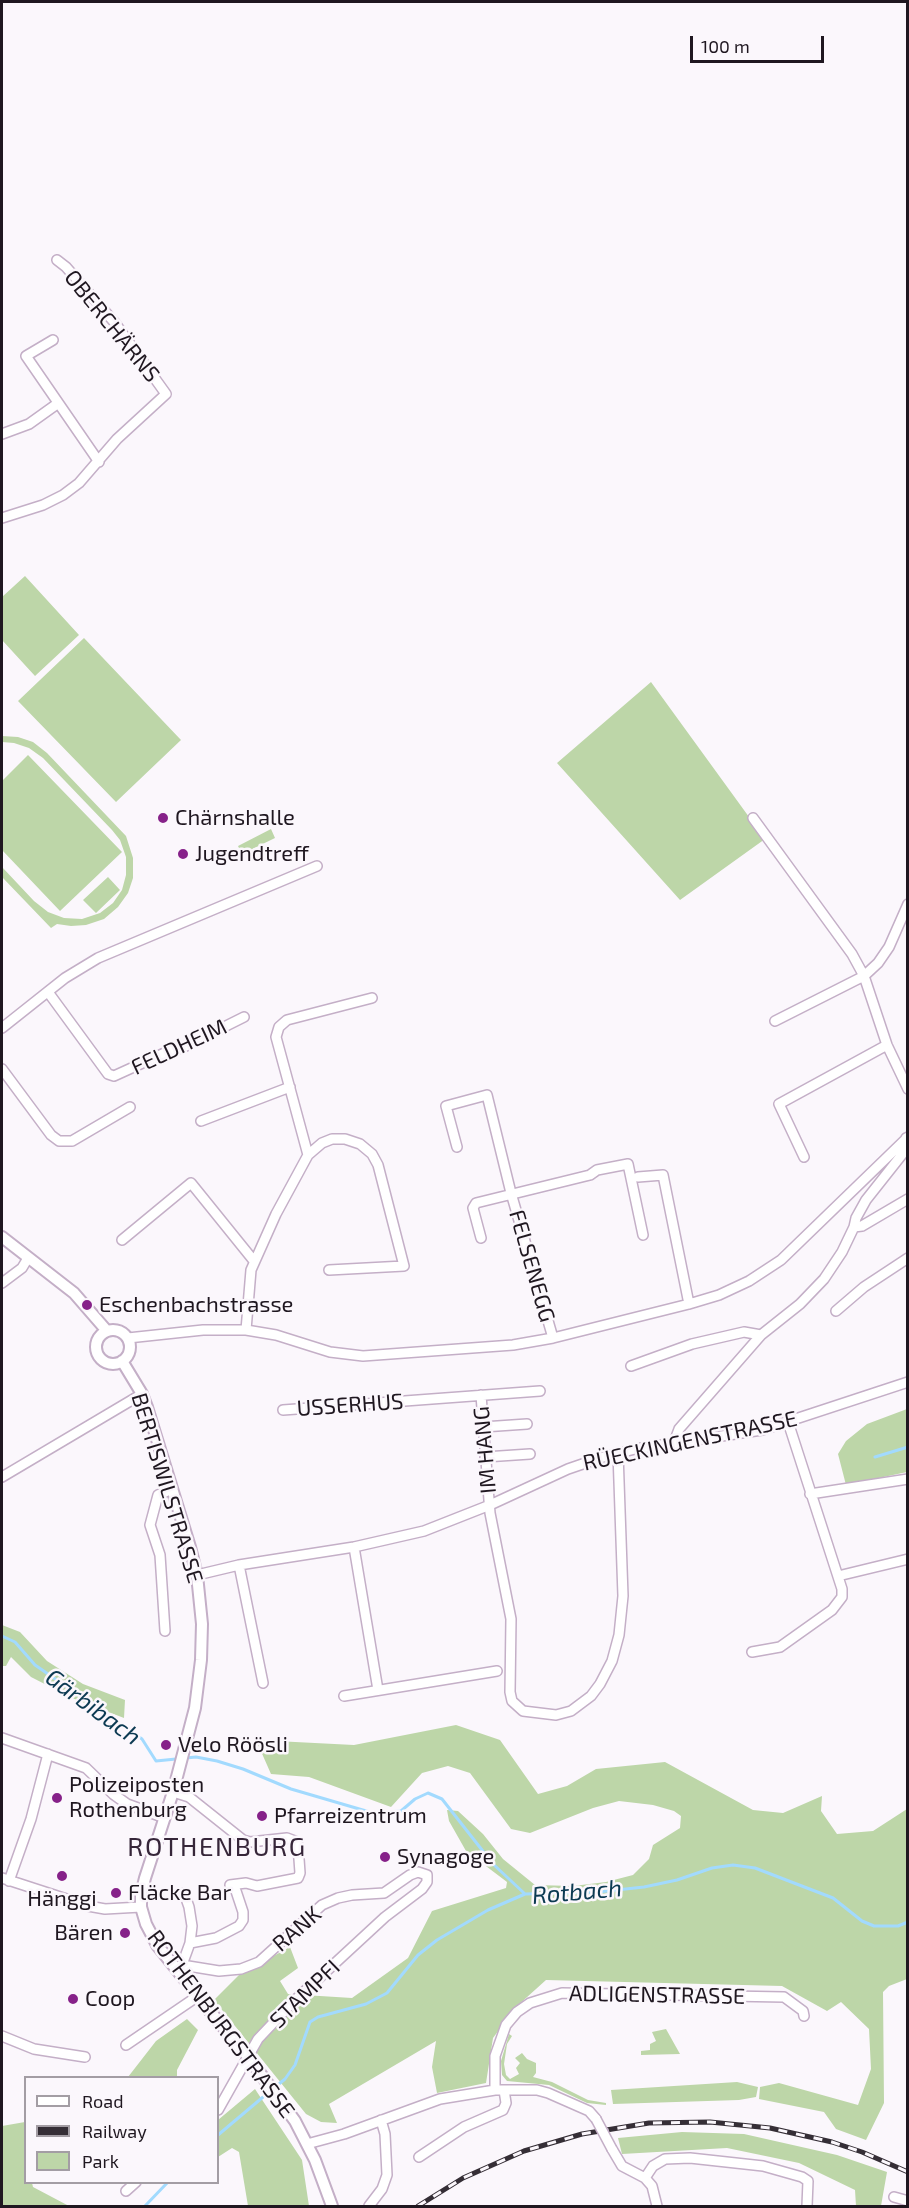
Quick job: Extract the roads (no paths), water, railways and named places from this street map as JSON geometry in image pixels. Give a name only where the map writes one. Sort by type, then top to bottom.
[{"type":"main road","points":[[2,1237],[74,1293],[107,1331]]},
{"type":"main road","points":[[107,1331],[119,1331],[128,1338],[130,1351],[122,1361],[108,1363],[98,1354],[97,1341],[107,1331]]},
{"type":"main road","name":"BERTISWILSTRASSE","points":[[122,1361],[142,1394],[172,1489],[197,1575],[201,1618],[202,1653],[191,1726],[144,1883],[141,1907]]},
{"type":"main road","name":"ROTHENBURGSTRASSE","points":[[141,1907],[150,1934],[179,1966],[201,2000],[272,2087],[300,2130],[315,2160],[332,2206]]},
{"type":"street","name":"OBERCHÄRNS","points":[[57,260],[66,267],[115,323],[166,394],[117,439],[99,462]]},
{"type":"street","points":[[2,518],[23,513],[63,495],[79,483],[99,462],[26,356],[52,340]]},
{"type":"street","points":[[2,434],[29,424],[57,404]]},
{"type":"street","points":[[753,818],[852,954],[864,976],[887,1045],[908,1089]]},
{"type":"street","points":[[2,1028],[65,978],[98,958],[317,866]]},
{"type":"street","points":[[775,1021],[864,976],[878,963],[889,947],[908,904]]},
{"type":"street","name":"FELDHEIM","points":[[48,992],[108,1074],[114,1076],[171,1050],[182,1048],[244,1017]]},
{"type":"street","points":[[308,1155],[276,1037],[279,1027],[287,1020],[372,998]]},
{"type":"street","points":[[804,1157],[779,1104],[887,1045]]},
{"type":"street","name":"FELDHEIM","points":[[2,1069],[51,1135],[59,1141],[72,1141],[130,1107]]},
{"type":"street","points":[[201,1121],[290,1087]]},
{"type":"street","name":"FELSENEGG","points":[[457,1147],[446,1106],[487,1095],[511,1193],[553,1338]]},
{"type":"street","points":[[676,1444],[679,1429],[761,1335],[800,1304],[824,1279],[842,1252],[866,1200],[904,1152],[907,1138]]},
{"type":"street","points":[[128,1338],[203,1330],[246,1330],[276,1335],[330,1352],[363,1356],[513,1345],[553,1338],[689,1304],[719,1295],[749,1281],[781,1260],[907,1138]]},
{"type":"street","points":[[246,1330],[247,1303],[254,1261],[276,1214],[308,1155],[322,1143],[332,1139],[345,1139],[360,1144],[372,1155],[378,1165],[404,1266],[329,1270]]},
{"type":"street","name":"FELSENEGG","points":[[481,1238],[474,1205],[511,1193],[590,1175],[597,1170],[628,1164],[643,1235]]},
{"type":"street","points":[[638,1177],[663,1175],[689,1304]]},
{"type":"street","points":[[122,1240],[191,1183],[254,1261]]},
{"type":"street","points":[[854,1227],[862,1226],[908,1199]]},
{"type":"street","points":[[2,1283],[22,1268],[28,1258]]},
{"type":"street","points":[[836,1311],[864,1287],[908,1258]]},
{"type":"street","points":[[631,1366],[692,1344],[744,1332],[761,1335]]},
{"type":"street","name":"RÜECKINGENSTRASSE","points":[[197,1575],[239,1564],[354,1547],[438,1527],[568,1469],[618,1453],[739,1435],[788,1422],[908,1382]]},
{"type":"street","name":"IM HANG","points":[[416,1400],[540,1391]]},
{"type":"street","points":[[2,1477],[142,1394]]},
{"type":"street","name":"IM HANG","points":[[481,1395],[493,1532],[511,1619],[509,1685],[512,1701],[523,1712],[556,1715],[571,1711],[586,1701],[600,1684],[612,1661],[619,1635],[623,1596],[618,1453]]},
{"type":"street","name":"USSERHUS","points":[[284,1410],[416,1400]]},
{"type":"street","points":[[752,1652],[780,1647],[832,1610],[842,1597],[842,1589],[788,1422]]},
{"type":"street","points":[[483,1427],[527,1424]]},
{"type":"street","points":[[485,1457],[530,1454]]},
{"type":"street","points":[[810,1494],[908,1479]]},
{"type":"street","points":[[165,1630],[160,1555],[150,1525],[158,1495],[172,1489]]},
{"type":"street","points":[[354,1547],[378,1690]]},
{"type":"street","points":[[837,1576],[908,1559]]},
{"type":"street","points":[[239,1564],[263,1683]]},
{"type":"street","points":[[344,1696],[497,1671]]},
{"type":"street","points":[[2,1738],[86,1768],[127,1804],[165,1818]]},
{"type":"street","points":[[48,1754],[31,1819],[5,1880],[87,1906],[105,1909],[141,1907]]},
{"type":"street","points":[[173,1792],[189,1797],[243,1840],[250,1842],[286,1838],[295,1841],[298,1845],[300,1873],[296,1879],[257,1886],[246,1883],[232,1885],[243,1912],[243,1920],[239,1926],[216,1938],[190,1943]]},
{"type":"street","name":"RANK","points":[[179,1966],[219,1971],[241,1970],[260,1962],[322,1905],[352,1895],[384,1893],[410,1875],[418,1872],[427,1875],[427,1882],[422,1889],[385,1917]]},
{"type":"street","points":[[179,1966],[190,1943],[192,1926],[184,1893]]},
{"type":"street","name":"STAMPFI","points":[[219,2108],[258,2039],[293,2002],[385,1917]]},
{"type":"street","name":"ADLIGENSTRASSE","points":[[500,2090],[495,2056],[506,2025],[517,2012],[530,2003],[562,1993],[784,1997],[803,2011],[804,2016]]},
{"type":"street","points":[[126,2044],[201,2000]]},
{"type":"street","points":[[2,2036],[34,2049],[85,2057]]},
{"type":"street","points":[[419,2157],[464,2127],[502,2110],[506,2103],[500,2090]]},
{"type":"street","points":[[307,2144],[344,2134],[440,2099],[500,2090],[537,2090],[589,2111],[596,2119],[622,2166],[645,2178],[652,2186],[657,2206]]},
{"type":"street","points":[[369,2206],[382,2189],[387,2175],[385,2134],[381,2120]]},
{"type":"street","points":[[645,2178],[653,2166],[665,2158],[690,2158],[763,2166],[802,2177],[808,2181],[807,2206]]},
{"type":"street","points":[[126,2191],[134,2184]]},
{"type":"street","points":[[894,2197],[908,2201]]},
{"type":"waterway","points":[[875,1457],[908,1447]]},
{"type":"waterway","name":"Gärbibach","points":[[2,1636],[15,1642],[35,1665],[142,1739],[156,1761],[196,1757],[217,1761],[291,1789],[373,1813],[401,1811],[415,1799],[428,1793],[442,1799],[493,1864],[525,1894]]},
{"type":"waterway","name":"Rotbach","points":[[274,2088],[285,2079],[295,2065],[310,2022],[318,2017],[366,2004],[387,1993],[418,1955],[437,1940],[488,1910],[525,1894],[598,1892],[644,1887],[677,1880],[712,1868],[733,1865],[755,1868],[833,1898],[862,1921],[874,1926],[898,1926],[908,1922]]},
{"type":"waterway","name":"Rotbach","points":[[219,2134],[269,2092]]},
{"type":"waterway","name":"Rotbach","points":[[145,2206],[166,2184]]},
{"type":"railway","points":[[418,2206],[463,2178],[524,2151],[582,2134],[649,2123],[710,2122],[770,2128],[832,2142],[908,2172]]},
{"type":"place","name":"Chärnshalle","points":[[163,818]]},
{"type":"place","name":"Jugendtreff","points":[[183,854]]},
{"type":"place","name":"Eschenbachstrasse","points":[[87,1305]]},
{"type":"place","name":"Velo Röösli","points":[[166,1745]]},
{"type":"place","name":"Polizeiposten Rothenburg","points":[[57,1798]]},
{"type":"place","name":"Pfarreizentrum","points":[[262,1816]]},
{"type":"place","name":"Synagoge","points":[[385,1857]]},
{"type":"place","name":"Hänggi","points":[[62,1876]]},
{"type":"place","name":"Fläcke Bar","points":[[116,1893]]},
{"type":"place","name":"Bären","points":[[125,1933]]},
{"type":"place","name":"Coop","points":[[73,1999]]},
{"type":"district","name":"ROTHENBURG","points":[[217,1847]]}]
